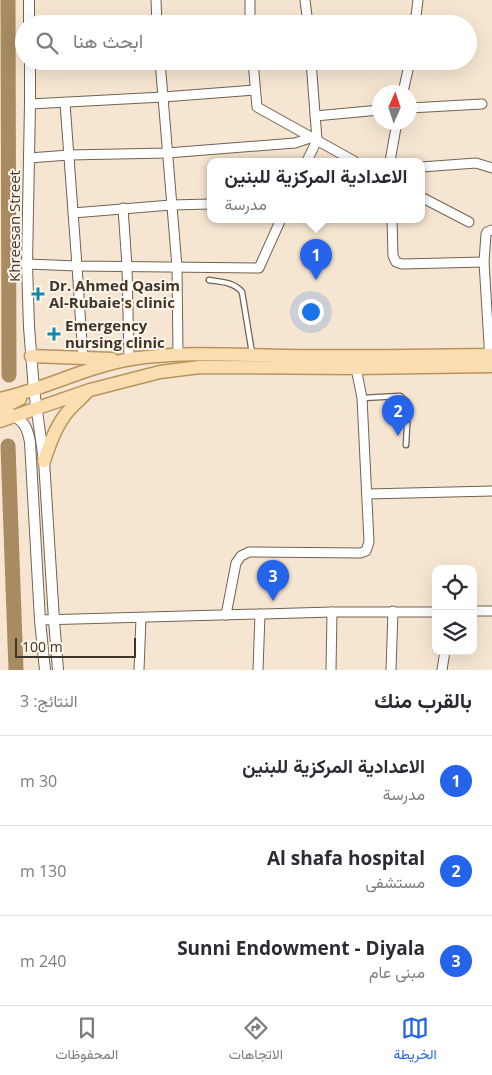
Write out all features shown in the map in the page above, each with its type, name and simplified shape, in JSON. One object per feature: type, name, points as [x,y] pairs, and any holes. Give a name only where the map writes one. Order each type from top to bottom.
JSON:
[{"type":"main road","points":[[0,409],[34,390],[85,370],[130,360],[178,354],[491,360]]},
{"type":"main road","points":[[32,356],[130,360]]},
{"type":"main road","points":[[0,409],[14,416],[90,390],[160,372],[200,368],[356,368],[491,360]]},
{"type":"main road","points":[[44,461],[50,443],[69,409],[90,390]]},
{"type":"street","points":[[29,0],[29,15]]},
{"type":"street","points":[[156,0],[157,15]]},
{"type":"street","points":[[250,0],[250,15]]},
{"type":"street","points":[[305,0],[307,15]]},
{"type":"street","points":[[416,15],[418,0]]},
{"type":"street","name":"Khreesan Street","points":[[30,70],[28,264],[32,356],[36,409],[44,461],[58,670]]},
{"type":"street","points":[[160,70],[176,267],[178,354]]},
{"type":"street","points":[[254,70],[257,107],[348,158]]},
{"type":"street","points":[[308,158],[313,139],[315,116],[312,70]]},
{"type":"street","points":[[405,85],[408,70]]},
{"type":"street","points":[[30,104],[255,90]]},
{"type":"street","points":[[65,103],[83,358]]},
{"type":"street","points":[[417,108],[482,104]]},
{"type":"street","points":[[315,116],[372,111]]},
{"type":"street","points":[[391,158],[396,130]]},
{"type":"street","points":[[29,158],[68,155],[167,153],[295,143],[313,139]]},
{"type":"street","points":[[425,167],[476,163],[492,168]]},
{"type":"street","points":[[425,199],[469,222]]},
{"type":"street","points":[[73,213],[123,208],[207,204]]},
{"type":"street","points":[[123,208],[130,360]]},
{"type":"street","points":[[28,264],[259,268],[279,223]]},
{"type":"street","points":[[392,223],[393,256],[396,262],[402,264],[484,262]]},
{"type":"street","points":[[491,360],[484,262],[486,234],[492,230]]},
{"type":"street","points":[[226,615],[236,564],[242,556],[249,552],[360,553],[366,551],[369,542],[362,398],[356,368]]},
{"type":"street","points":[[14,416],[26,427],[30,442],[40,620],[45,670]]},
{"type":"street","points":[[367,494],[492,492]]},
{"type":"street","points":[[391,670],[393,611]]},
{"type":"street","points":[[477,611],[492,611]]},
{"type":"street","points":[[40,620],[332,612],[432,612]]},
{"type":"street","points":[[331,670],[332,612]]},
{"type":"street","points":[[258,670],[260,614]]},
{"type":"street","points":[[139,670],[141,618]]},
{"type":"street","points":[[442,670],[444,655]]},
{"type":"lane","points":[[209,280],[232,284],[242,292],[252,356]]},
{"type":"lane","points":[[362,398],[400,396],[407,402],[406,445]]},
{"type":"waterway","points":[[8,0],[9,375]]},
{"type":"waterway","points":[[8,446],[16,670]]},
{"type":"place","name":"الاعدادية المركزية للبنين","points":[[316,280]]},
{"type":"place","name":"Dr. Ahmed Qasim Al-Rubaie's clinic","points":[[38,294]]},
{"type":"place","name":"Emergency nursing clinic","points":[[54,334]]},
{"type":"place","name":"Al shafa hospital","points":[[398,436]]},
{"type":"place","name":"Sunni Endowment - Diyala","points":[[273,601]]}]
